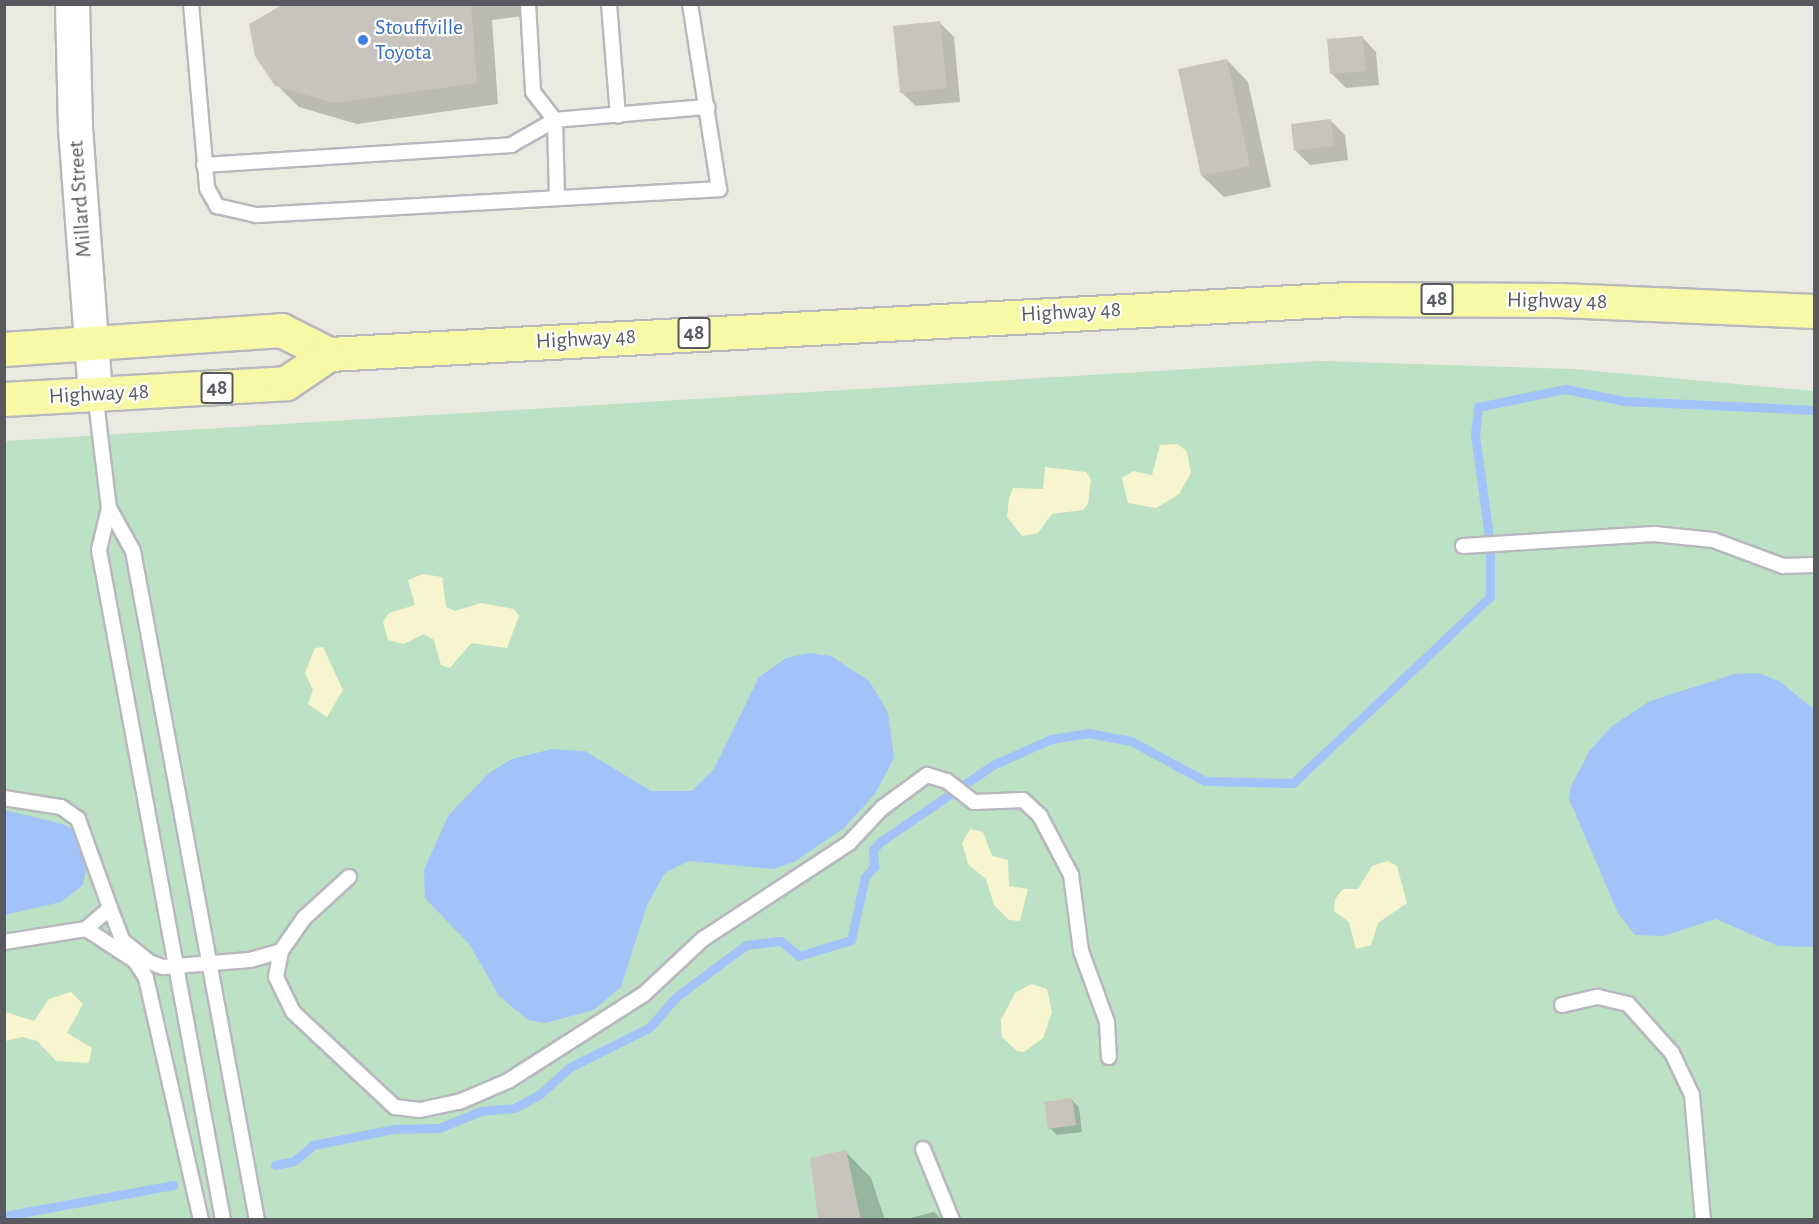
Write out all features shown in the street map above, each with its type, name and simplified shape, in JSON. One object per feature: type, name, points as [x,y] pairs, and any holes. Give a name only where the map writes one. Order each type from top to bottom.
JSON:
[{"type":"main road","name":"Highway 48","points":[[4,349],[281,330],[329,354],[1347,299],[1560,300],[1815,312]]},
{"type":"main road","name":"Highway 48","points":[[4,399],[286,384],[329,354]]},
{"type":"street","name":"Millard Street","points":[[72,4],[75,128],[95,393]]},
{"type":"lane","points":[[191,4],[207,188],[218,206],[256,215],[719,189],[690,4]]},
{"type":"lane","points":[[528,4],[532,92],[555,120],[557,198]]},
{"type":"lane","points":[[609,4],[618,116]]},
{"type":"lane","points":[[204,165],[511,145],[555,120],[707,107]]},
{"type":"lane","points":[[95,393],[109,508],[99,550],[223,1220]]},
{"type":"lane","points":[[109,508],[133,551],[257,1220]]},
{"type":"lane","points":[[1467,545],[1654,534],[1713,540],[1783,566],[1815,566]]},
{"type":"lane","points":[[349,877],[304,918],[282,951],[276,977],[293,1012],[395,1107],[420,1110],[459,1102],[508,1082],[644,994],[703,939],[849,843],[920,777],[947,781],[974,802],[1005,797],[1023,800],[1054,840],[1071,875],[1081,951],[1107,1022],[1109,1058]]},
{"type":"lane","points":[[4,798],[61,807],[78,819],[122,940],[149,962],[176,966],[282,951]]},
{"type":"lane","points":[[4,942],[86,929],[110,909]]},
{"type":"lane","points":[[86,929],[135,961],[146,978],[201,1220]]},
{"type":"lane","points":[[1562,1005],[1598,997],[1628,1004],[1672,1053],[1692,1095],[1703,1220]]},
{"type":"lane","points":[[923,1149],[952,1220]]},
{"type":"green space","points":[[1321,361],[1574,369],[1814,391],[1814,1219],[5,1219],[5,441]]},
{"type":"sand","points":[[1178,444],[1187,452],[1191,473],[1179,494],[1156,508],[1128,503],[1122,478],[1133,471],[1152,475],[1160,445]]},
{"type":"sand","points":[[1045,467],[1086,472],[1091,479],[1088,504],[1083,510],[1052,514],[1038,533],[1022,536],[1007,517],[1009,499],[1013,488],[1043,489]]},
{"type":"sand","points":[[423,574],[442,577],[446,607],[455,611],[481,603],[514,609],[519,616],[507,648],[471,643],[450,668],[441,665],[434,640],[424,634],[404,644],[388,640],[383,622],[389,613],[415,605],[408,580]]},
{"type":"sand","points":[[323,647],[343,690],[327,717],[308,704],[313,690],[305,673],[315,648]]},
{"type":"sand","points":[[970,829],[983,832],[992,856],[1008,860],[1009,886],[1028,889],[1020,921],[1009,920],[994,905],[986,879],[968,864],[962,843]]},
{"type":"sand","points":[[1388,861],[1397,866],[1407,903],[1378,923],[1371,945],[1356,949],[1349,922],[1334,911],[1335,899],[1343,889],[1358,889],[1372,866]]},
{"type":"sand","points":[[1031,984],[1047,989],[1052,1012],[1043,1038],[1024,1052],[1017,1051],[1002,1037],[1001,1020],[1015,993]]},
{"type":"sand","points":[[71,992],[83,1004],[67,1033],[92,1048],[89,1063],[56,1061],[37,1041],[23,1037],[5,1041],[5,1012],[34,1021],[49,999]]},
{"type":"water","points":[[809,653],[831,656],[869,681],[888,712],[894,758],[875,794],[844,828],[794,862],[773,869],[689,861],[665,873],[647,905],[621,987],[594,1010],[545,1023],[528,1020],[499,996],[470,945],[425,898],[424,870],[448,816],[489,773],[512,759],[552,749],[585,751],[651,791],[692,791],[714,769],[759,677],[786,658]]},
{"type":"water","points":[[1758,673],[1779,681],[1814,709],[1814,947],[1778,946],[1716,919],[1663,936],[1635,935],[1618,913],[1569,799],[1571,786],[1590,750],[1612,726],[1650,701],[1735,674]]},
{"type":"water","points":[[4,810],[63,824],[79,833],[87,863],[83,885],[61,902],[5,915]]},
{"type":"building","name":"Stouffville Toyota","points":[[284,4],[471,4],[477,83],[334,103],[275,86],[255,56],[249,24]]},
{"type":"building","points":[[940,21],[947,88],[900,93],[893,26]]},
{"type":"building","points":[[1363,36],[1366,71],[1330,74],[1327,39]]},
{"type":"building","points":[[1227,59],[1250,166],[1201,176],[1178,69]]},
{"type":"building","points":[[1331,119],[1334,146],[1294,151],[1291,124]]},
{"type":"building","points":[[1072,1098],[1076,1125],[1048,1129],[1044,1102]]},
{"type":"building","points":[[846,1150],[861,1220],[818,1220],[810,1158]]},
{"type":"waterway","points":[[275,1165],[294,1161],[313,1145],[394,1129],[439,1128],[481,1111],[514,1108],[540,1094],[570,1067],[650,1027],[676,997],[746,945],[781,941],[799,956],[851,940],[865,877],[874,867],[873,850],[880,842],[993,765],[1051,739],[1088,733],[1131,741],[1205,781],[1293,783],[1490,597],[1490,544],[1475,435],[1478,407],[1565,389],[1624,401],[1814,410]]},
{"type":"waterway","points":[[4,1216],[173,1185]]},
{"type":"place","name":"Stouffville Toyota","points":[[363,40]]}]
